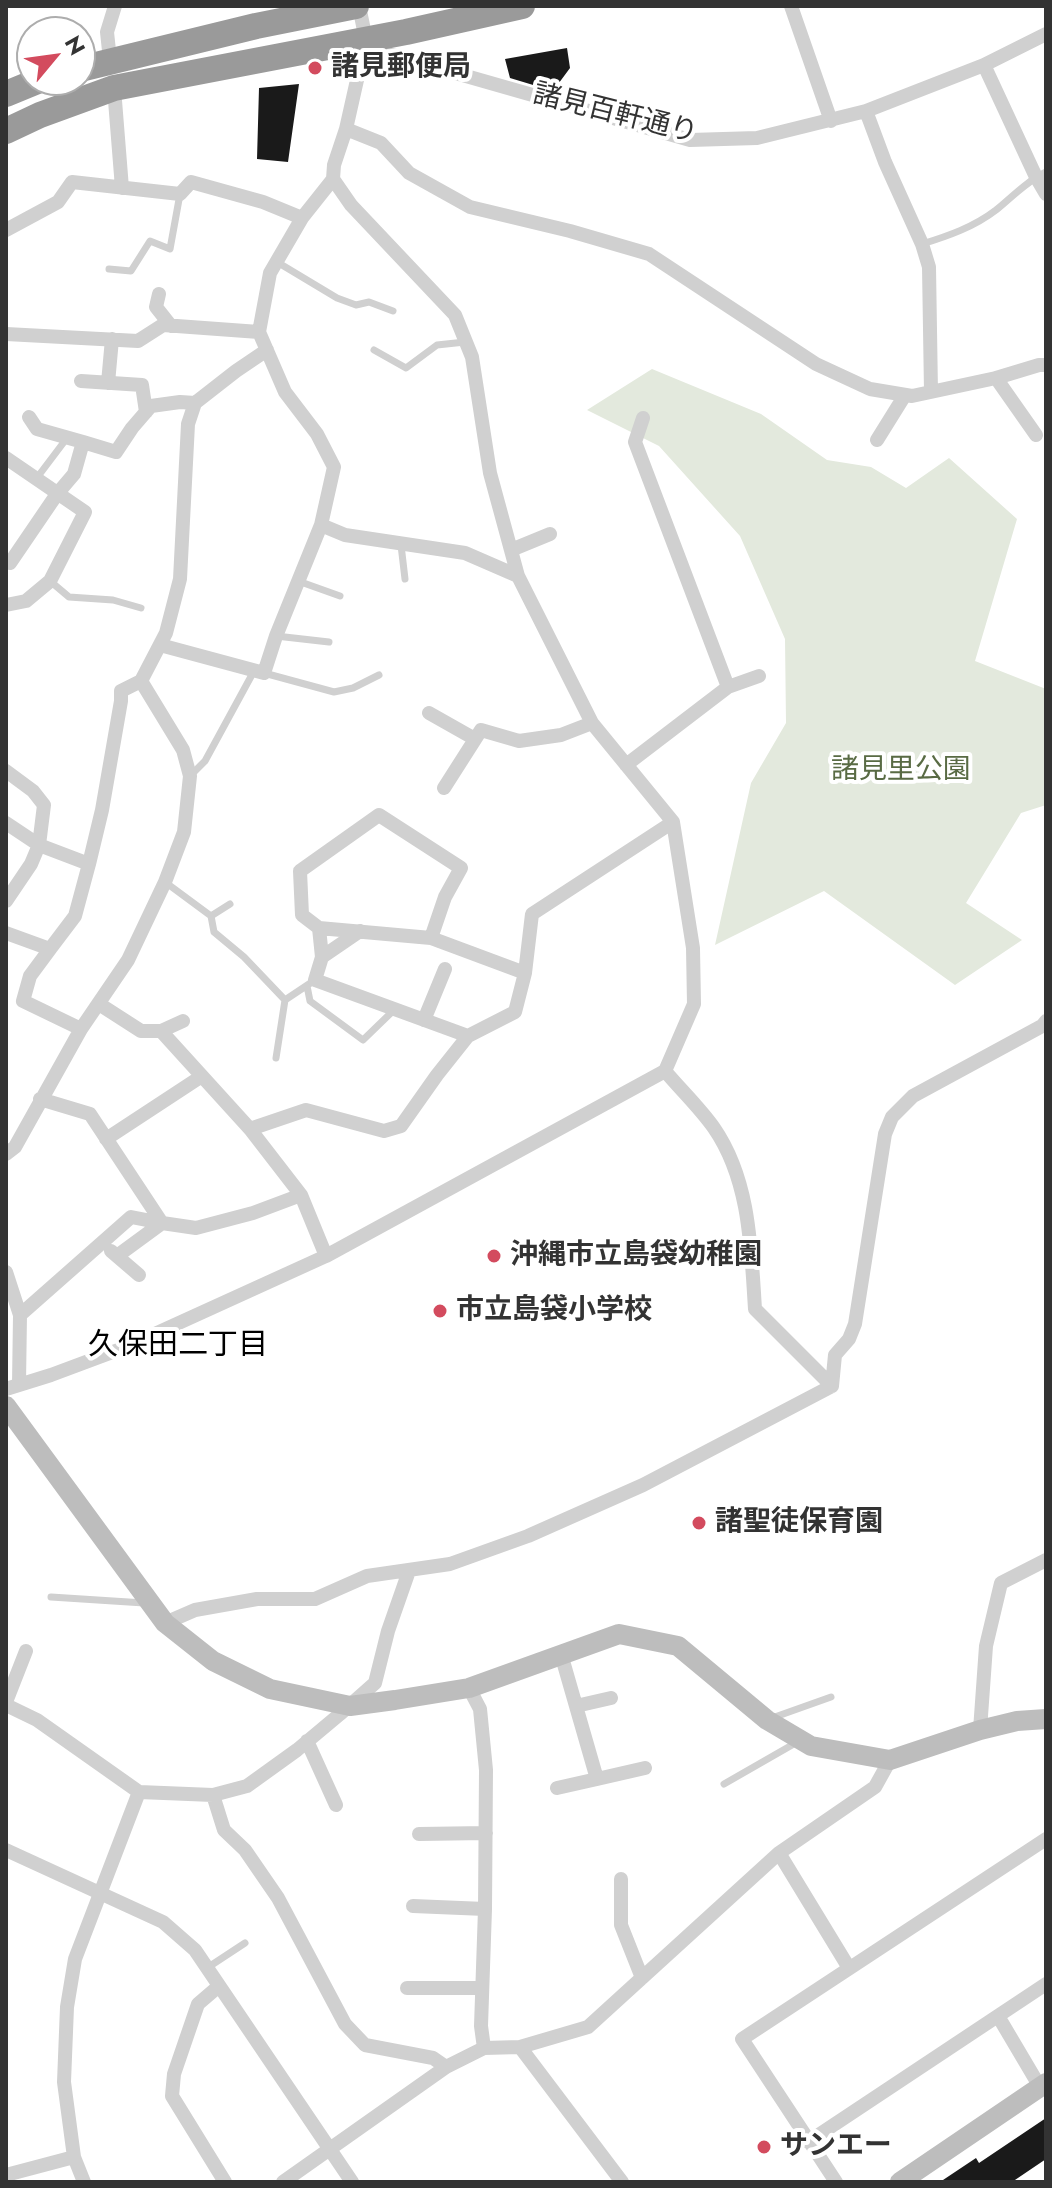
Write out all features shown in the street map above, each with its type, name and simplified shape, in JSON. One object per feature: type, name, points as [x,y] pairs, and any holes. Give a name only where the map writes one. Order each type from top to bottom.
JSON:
[{"type":"highway","points":[[96,64],[258,17],[357,6]]},
{"type":"highway","points":[[6,131],[114,88],[366,40],[463,13],[522,6]]},
{"type":"street","points":[[110,60],[107,32],[115,6]]},
{"type":"street","points":[[160,645],[259,672],[321,525],[334,467],[317,434],[285,392],[259,332],[270,273],[302,218],[333,179],[366,40],[357,6]]},
{"type":"street","points":[[791,6],[831,121]]},
{"type":"street","name":"諸見百軒通り","points":[[366,40],[382,52],[690,140],[757,138],[866,111],[984,65],[1046,34]]},
{"type":"street","points":[[984,65],[1041,175],[1046,194]]},
{"type":"street","points":[[114,88],[122,188]]},
{"type":"street","points":[[866,111],[929,267],[931,392]]},
{"type":"street","points":[[346,129],[381,143],[409,173],[470,207],[649,254],[816,364],[870,389],[912,396],[1046,365]]},
{"type":"street","points":[[6,1272],[20,1315],[13,1386],[126,1347],[326,1256],[665,1071],[694,1004],[693,948],[673,822],[592,723],[518,576],[490,473],[472,357],[455,315],[351,205],[333,179]]},
{"type":"street","points":[[6,230],[58,202],[72,182],[180,194],[191,182],[263,202],[302,218]]},
{"type":"street","points":[[159,294],[156,307],[171,326]]},
{"type":"street","points":[[6,334],[138,341],[163,325],[259,332]]},
{"type":"street","points":[[108,383],[112,339]]},
{"type":"street","points":[[81,1029],[23,1001],[30,976],[75,916],[102,810],[121,691],[141,681],[166,633],[180,579],[188,424],[195,403],[267,350]]},
{"type":"street","points":[[996,378],[1036,435]]},
{"type":"street","points":[[81,381],[142,385],[146,412]]},
{"type":"street","points":[[877,440],[905,395]]},
{"type":"street","points":[[29,417],[37,429],[116,452],[151,406],[195,403]]},
{"type":"street","points":[[643,418],[635,442],[728,687]]},
{"type":"street","points":[[10,563],[74,474],[83,442]]},
{"type":"street","points":[[6,458],[85,512],[50,581],[26,601],[6,605]]},
{"type":"street","points":[[321,525],[345,535],[465,553],[518,576]]},
{"type":"street","points":[[511,550],[550,534]]},
{"type":"street","points":[[626,765],[728,687],[759,676]]},
{"type":"street","points":[[6,1154],[15,1147],[81,1029],[128,960],[165,882],[184,832],[190,776],[183,750],[141,681]]},
{"type":"street","points":[[429,713],[475,739]]},
{"type":"street","points":[[444,788],[481,730],[519,741],[561,735],[592,723]]},
{"type":"street","points":[[6,771],[33,791],[44,805],[39,845],[31,864],[6,901]]},
{"type":"street","points":[[431,938],[445,897],[461,868],[379,815],[300,871],[302,915],[319,928],[431,938],[525,973]]},
{"type":"street","points":[[250,1129],[306,1110],[384,1131],[401,1126],[468,1036],[515,1012],[525,973],[532,914],[673,822]]},
{"type":"street","points":[[6,823],[39,845],[89,864]]},
{"type":"street","points":[[319,928],[322,957],[311,983],[468,1036]]},
{"type":"street","points":[[322,957],[360,931]]},
{"type":"street","points":[[6,933],[50,949]]},
{"type":"street","points":[[424,1020],[445,969]]},
{"type":"street","points":[[99,1004],[141,1031],[161,1031],[183,1021]]},
{"type":"street","points":[[832,1386],[835,1355],[849,1339],[855,1324],[885,1134],[892,1117],[913,1096],[1046,1021]]},
{"type":"street","points":[[161,1031],[250,1129],[301,1195],[326,1256]]},
{"type":"street","points":[[665,1071],[714,1128],[734,1162],[749,1229],[755,1309],[832,1386]]},
{"type":"street","points":[[106,1139],[202,1076]]},
{"type":"street","points":[[40,1099],[90,1114],[162,1223]]},
{"type":"street","points":[[20,1315],[131,1217],[196,1228],[253,1213],[301,1195]]},
{"type":"street","points":[[117,1256],[162,1223]]},
{"type":"street","points":[[102,1243],[139,1275]]},
{"type":"street","points":[[165,1623],[195,1610],[257,1599],[315,1599],[367,1576],[450,1564],[528,1536],[643,1485],[832,1386]]},
{"type":"street","points":[[6,1406],[165,1623],[213,1661],[270,1689],[350,1706],[469,1688],[619,1634],[678,1646],[767,1720],[811,1746],[890,1760],[980,1730],[1017,1721],[1046,1719]]},
{"type":"street","points":[[980,1730],[986,1646],[1001,1583],[1046,1560]]},
{"type":"street","points":[[26,1651],[6,1704],[37,1720],[139,1792],[213,1795],[247,1786],[307,1741],[375,1683],[388,1631],[409,1571]]},
{"type":"street","points":[[561,1654],[597,1779]]},
{"type":"street","points":[[469,1688],[480,1709],[486,1770],[481,2026],[484,2048]]},
{"type":"street","points":[[576,1706],[611,1698]]},
{"type":"street","points":[[307,1741],[336,1805]]},
{"type":"street","points":[[283,2182],[446,2067],[484,2048],[520,2047],[588,2027],[779,1853],[875,1787],[890,1760]]},
{"type":"street","points":[[557,1788],[645,1768]]},
{"type":"street","points":[[84,2182],[74,2157],[64,2082],[67,2007],[75,1959],[139,1792]]},
{"type":"street","points":[[213,1795],[224,1830],[245,1850],[278,1898],[345,2024],[365,2045],[433,2058],[446,2067]]},
{"type":"street","points":[[419,1834],[486,1833]]},
{"type":"street","points":[[836,2182],[742,2039],[1046,1839]]},
{"type":"street","points":[[6,1850],[163,1922],[195,1950],[352,2182]]},
{"type":"street","points":[[779,1853],[849,1968]]},
{"type":"street","points":[[621,1879],[621,1925],[642,1978]]},
{"type":"street","points":[[413,1906],[485,1909]]},
{"type":"street","points":[[808,2142],[1046,1984]]},
{"type":"street","points":[[219,1986],[198,2004],[174,2074],[172,2096],[225,2182]]},
{"type":"street","points":[[407,1988],[482,1988]]},
{"type":"street","points":[[900,2182],[1043,2085],[998,2016]]},
{"type":"street","points":[[520,2047],[622,2182]]},
{"type":"street","points":[[6,2175],[74,2157]]},
{"type":"lane","points":[[922,244],[955,234],[993,212],[1041,175]]},
{"type":"lane","points":[[109,269],[131,271],[150,241],[170,249],[180,194]]},
{"type":"lane","points":[[277,262],[337,298],[356,305],[369,302],[393,311]]},
{"type":"lane","points":[[374,350],[406,368],[437,345],[465,342]]},
{"type":"lane","points":[[36,479],[67,438]]},
{"type":"lane","points":[[401,545],[405,579]]},
{"type":"lane","points":[[50,581],[69,597],[113,600],[141,608]]},
{"type":"lane","points":[[298,581],[340,596]]},
{"type":"lane","points":[[276,636],[329,642]]},
{"type":"lane","points":[[190,776],[205,761],[259,672],[334,692],[353,688],[379,675]]},
{"type":"lane","points":[[165,882],[211,916],[214,932],[244,957],[285,1000]]},
{"type":"lane","points":[[211,916],[230,904]]},
{"type":"lane","points":[[276,1058],[285,1000],[311,983]]},
{"type":"lane","points":[[311,983],[310,1001],[363,1040],[395,1009]]},
{"type":"lane","points":[[51,1597],[150,1604]]},
{"type":"lane","points":[[767,1720],[831,1697]]},
{"type":"lane","points":[[724,1784],[801,1740]]},
{"type":"lane","points":[[207,1968],[245,1943]]},
{"type":"green space","name":"諸見里公園","points":[[652,369],[761,414],[827,460],[871,467],[906,488],[949,458],[1017,519],[975,661],[1046,689],[1046,805],[1021,813],[966,903],[1022,940],[955,985],[824,891],[715,945],[751,783],[786,723],[785,639],[740,536],[659,446],[587,410]]},
{"type":"building","points":[[567,48],[570,68],[553,91],[510,78],[505,59]]},
{"type":"building","points":[[299,84],[288,162],[257,159],[259,88]]},
{"type":"building","points":[[1046,2118],[1046,2159],[1012,2182],[940,2182],[976,2158],[979,2163]]},
{"type":"place","name":"諸見郵便局","points":[[315,68]]},
{"type":"place","name":"沖縄市立島袋幼稚園","points":[[494,1256]]},
{"type":"place","name":"市立島袋小学校","points":[[440,1311]]},
{"type":"place","name":"諸聖徒保育園","points":[[699,1523]]},
{"type":"place","name":"サンエー","points":[[764,2147]]},
{"type":"district","name":"久保田二丁目","points":[[178,1347]]}]
